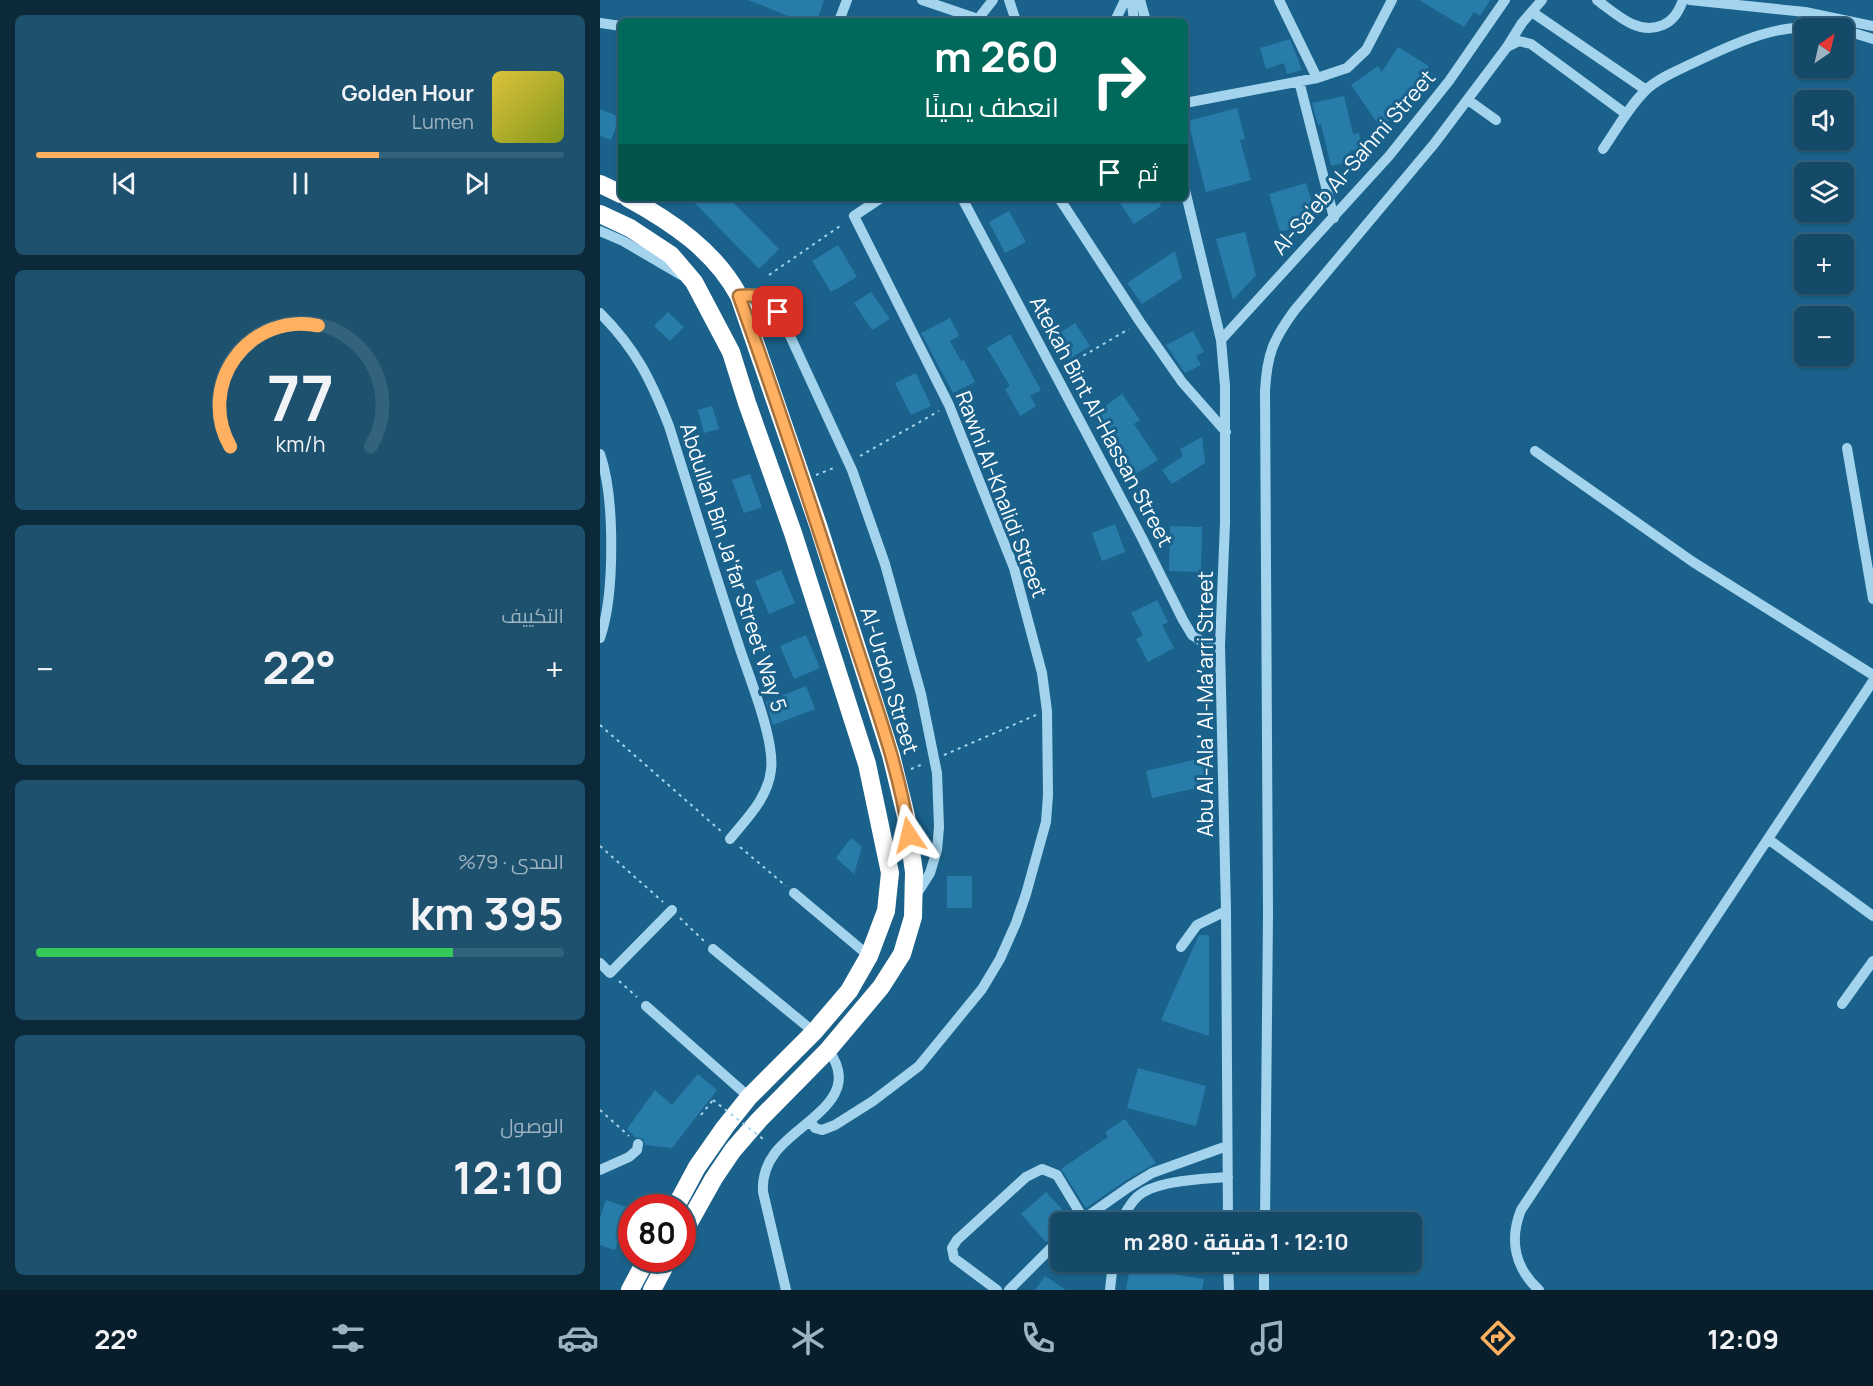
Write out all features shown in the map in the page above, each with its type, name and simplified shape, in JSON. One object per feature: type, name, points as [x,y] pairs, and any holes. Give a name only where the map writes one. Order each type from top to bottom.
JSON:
[{"type":"highway","points":[[600,184],[618,193]]},
{"type":"highway","name":"Al-Urdon Street","points":[[633,201],[692,239],[723,270],[739,296],[818,525],[891,756],[906,816],[914,872],[913,917],[908,936],[895,966],[881,987],[828,1050],[759,1120],[733,1150],[696,1210]]},
{"type":"highway","points":[[600,214],[630,228],[671,255],[694,282],[731,352],[793,533],[867,764],[890,873],[886,911],[869,956],[849,991],[814,1032],[749,1097],[697,1167],[683,1194]]},
{"type":"highway","points":[[793,533],[818,525]]},
{"type":"highway","points":[[630,1290],[640,1272]]},
{"type":"highway","points":[[652,1290],[662,1272]]},
{"type":"street","points":[[840,18],[847,0]]},
{"type":"street","points":[[922,0],[975,18]]},
{"type":"street","points":[[982,18],[993,0]]},
{"type":"street","points":[[1009,0],[1015,18]]},
{"type":"street","points":[[1116,18],[1125,0]]},
{"type":"street","points":[[1133,0],[1134,18]]},
{"type":"street","points":[[1140,0],[1145,18]]},
{"type":"street","points":[[1279,0],[1317,78]]},
{"type":"street","points":[[1188,103],[1338,72],[1357,61],[1372,40],[1392,0]]},
{"type":"street","name":"Al-Sa'eb Al-Sahmi Street","points":[[1221,340],[1389,156],[1449,81],[1505,0]]},
{"type":"street","points":[[1265,1212],[1268,878],[1265,391],[1268,361],[1277,336],[1294,311],[1434,144],[1507,47],[1516,30],[1542,0]]},
{"type":"street","points":[[1597,0],[1628,22],[1647,28],[1667,23],[1675,17],[1683,0]]},
{"type":"street","points":[[1689,0],[1805,12],[1873,26]]},
{"type":"street","points":[[1532,12],[1646,90]]},
{"type":"street","points":[[600,23],[618,26]]},
{"type":"street","points":[[1603,149],[1626,114],[1653,84],[1685,67],[1756,36],[1794,27]]},
{"type":"street","points":[[1854,33],[1873,39]]},
{"type":"street","points":[[1507,47],[1519,41],[1532,44],[1626,114]]},
{"type":"street","points":[[1299,81],[1334,218]]},
{"type":"street","points":[[1468,100],[1496,120]]},
{"type":"street","points":[[854,216],[876,201]]},
{"type":"street","name":"Atekah Bint Al-Hassan Street","points":[[964,201],[1183,620],[1192,635],[1203,642],[1221,645]]},
{"type":"street","points":[[1061,201],[1182,382],[1226,432]]},
{"type":"street","name":"Abu Al-Ala' Al-Maʻarri Street","points":[[1188,201],[1221,340],[1226,386],[1221,645],[1228,1212]]},
{"type":"street","name":"Rawhi Al-Khalidi Street","points":[[811,1122],[815,1128],[822,1130],[835,1125],[873,1101],[919,1066],[982,989],[1000,959],[1026,894],[1046,822],[1049,775],[1047,711],[1042,673],[1014,568],[949,405],[854,216]]},
{"type":"street","points":[[600,231],[623,241],[694,282]]},
{"type":"street","points":[[739,296],[756,294],[768,300],[778,312],[848,462],[885,564],[921,693],[934,759],[939,805],[937,850],[930,873],[914,898]]},
{"type":"street","name":"Abdullah Bin Ja'far Street Way 5","points":[[600,313],[635,353],[654,387],[669,426],[757,698],[771,752],[770,780],[758,806],[730,839]]},
{"type":"street","points":[[1847,448],[1873,599]]},
{"type":"street","points":[[1535,451],[1693,562],[1873,675]]},
{"type":"street","points":[[600,454],[604,465],[611,530],[608,605],[600,638]]},
{"type":"street","points":[[1539,1290],[1524,1273],[1516,1253],[1515,1231],[1521,1210],[1873,681]]},
{"type":"street","points":[[1768,839],[1873,916]]},
{"type":"street","points":[[794,893],[869,956]]},
{"type":"street","points":[[600,963],[610,973],[672,910]]},
{"type":"street","points":[[1181,947],[1197,925],[1226,911]]},
{"type":"street","points":[[713,950],[814,1032]]},
{"type":"street","points":[[1842,1004],[1873,961]]},
{"type":"street","points":[[646,1006],[749,1097]]},
{"type":"street","points":[[786,1290],[762,1179],[769,1162],[777,1151],[826,1106],[840,1077],[835,1060],[828,1050]]},
{"type":"street","points":[[600,1170],[629,1157],[637,1150],[638,1144]]},
{"type":"street","points":[[1093,1212],[1146,1176],[1227,1146]]},
{"type":"street","points":[[998,1290],[954,1258],[952,1248],[957,1240],[1026,1177],[1042,1169],[1057,1175],[1077,1212]]},
{"type":"street","points":[[1146,1176],[1154,1188]]},
{"type":"street","points":[[1127,1212],[1137,1197],[1154,1188],[1200,1179],[1228,1177]]},
{"type":"street","points":[[1009,1290],[1050,1248]]},
{"type":"street","points":[[1110,1290],[1112,1272]]},
{"type":"street","points":[[1228,1272],[1228,1290]]},
{"type":"street","points":[[1264,1272],[1264,1290]]},
{"type":"path","points":[[769,275],[854,216]]},
{"type":"path","points":[[1054,373],[1140,322]]},
{"type":"path","points":[[803,480],[848,462],[949,405]]},
{"type":"path","points":[[896,776],[1047,711]]},
{"type":"path","points":[[600,725],[794,893]]},
{"type":"path","points":[[600,846],[713,950]]},
{"type":"path","points":[[610,973],[646,1006]]},
{"type":"path","points":[[701,1115],[713,1100],[763,1139]]},
{"type":"path","points":[[600,1110],[638,1144]]},
{"type":"building","points":[[748,0],[824,0],[818,18],[793,18]]},
{"type":"building","points":[[1419,0],[1490,0],[1480,16],[1474,12],[1464,27]]},
{"type":"building","points":[[1290,39],[1302,70],[1287,74],[1284,63],[1266,69],[1260,48]]},
{"type":"building","points":[[1398,47],[1429,66],[1405,105],[1407,108],[1380,127],[1351,85],[1378,66],[1382,72]]},
{"type":"building","points":[[1344,96],[1353,134],[1359,133],[1362,149],[1350,151],[1353,161],[1331,166],[1321,124],[1318,125],[1312,103]]},
{"type":"building","points":[[1237,108],[1245,139],[1240,140],[1251,180],[1206,192],[1188,121]]},
{"type":"building","points":[[600,109],[618,116],[618,122],[611,140],[600,136]]},
{"type":"building","points":[[1306,183],[1316,216],[1298,221],[1300,226],[1280,232],[1269,194]]},
{"type":"building","points":[[693,201],[732,201],[779,249],[759,269]]},
{"type":"building","points":[[1123,201],[1160,201],[1161,206],[1134,224],[1120,203]]},
{"type":"building","points":[[1009,211],[1026,242],[1005,253],[989,222]]},
{"type":"building","points":[[1245,232],[1256,275],[1233,300],[1216,239]]},
{"type":"building","points":[[838,245],[857,277],[831,292],[812,261]]},
{"type":"building","points":[[1175,251],[1182,278],[1142,304],[1127,283]]},
{"type":"building","points":[[871,292],[890,319],[872,330],[854,303]]},
{"type":"building","points":[[668,312],[684,327],[670,341],[654,326]]},
{"type":"building","points":[[950,318],[959,336],[950,341],[961,361],[964,360],[975,382],[953,393],[921,333]]},
{"type":"building","points":[[1075,323],[1090,346],[1068,360],[1053,337]]},
{"type":"building","points":[[1193,331],[1204,352],[1196,356],[1201,365],[1185,373],[1166,345]]},
{"type":"building","points":[[1010,334],[1041,390],[1030,396],[1036,406],[1020,416],[1005,389],[1010,386],[987,348]]},
{"type":"building","points":[[916,373],[931,406],[911,415],[895,383]]},
{"type":"building","points":[[1122,394],[1140,420],[1134,424],[1158,460],[1129,478],[1111,450],[1115,447],[1093,415]]},
{"type":"building","points":[[712,406],[719,429],[704,433],[698,410]]},
{"type":"building","points":[[1202,437],[1205,463],[1172,484],[1162,470],[1183,456],[1180,449]]},
{"type":"building","points":[[750,474],[762,507],[744,513],[732,480]]},
{"type":"building","points":[[1115,524],[1125,552],[1102,561],[1092,533]]},
{"type":"building","points":[[1170,526],[1202,527],[1201,572],[1169,571]]},
{"type":"building","points":[[781,570],[795,603],[769,614],[755,581]]},
{"type":"building","points":[[1157,600],[1168,622],[1162,625],[1174,648],[1148,662],[1136,639],[1143,635],[1131,613]]},
{"type":"building","points":[[806,635],[820,668],[794,679],[780,646]]},
{"type":"building","points":[[806,686],[815,709],[773,725],[766,702]]},
{"type":"building","points":[[1207,757],[1205,786],[1152,798],[1146,771]]},
{"type":"building","points":[[851,838],[862,847],[854,874],[836,858]]},
{"type":"building","points":[[947,876],[972,876],[972,908],[947,908]]},
{"type":"building","points":[[1199,935],[1209,935],[1209,1036],[1161,1020]]},
{"type":"building","points":[[1138,1068],[1206,1086],[1196,1126],[1127,1108]]},
{"type":"building","points":[[698,1074],[717,1090],[672,1148],[645,1145],[643,1139],[635,1137],[627,1129],[655,1090],[672,1105]]},
{"type":"building","points":[[1125,1119],[1156,1163],[1086,1208],[1061,1169],[1108,1137],[1105,1132]]},
{"type":"building","points":[[1046,1192],[1065,1212],[1050,1212],[1050,1239],[1046,1242],[1021,1214]]},
{"type":"building","points":[[606,1200],[618,1204],[618,1241],[615,1250],[600,1245],[600,1218]]},
{"type":"building","points":[[1129,1272],[1161,1272],[1204,1279],[1202,1290],[1126,1290]]},
{"type":"building","points":[[1045,1276],[1066,1290],[1035,1290]]},
{"type":"route","points":[[778,312],[768,300],[756,294],[739,296],[818,525],[891,756],[909,835]]}]
